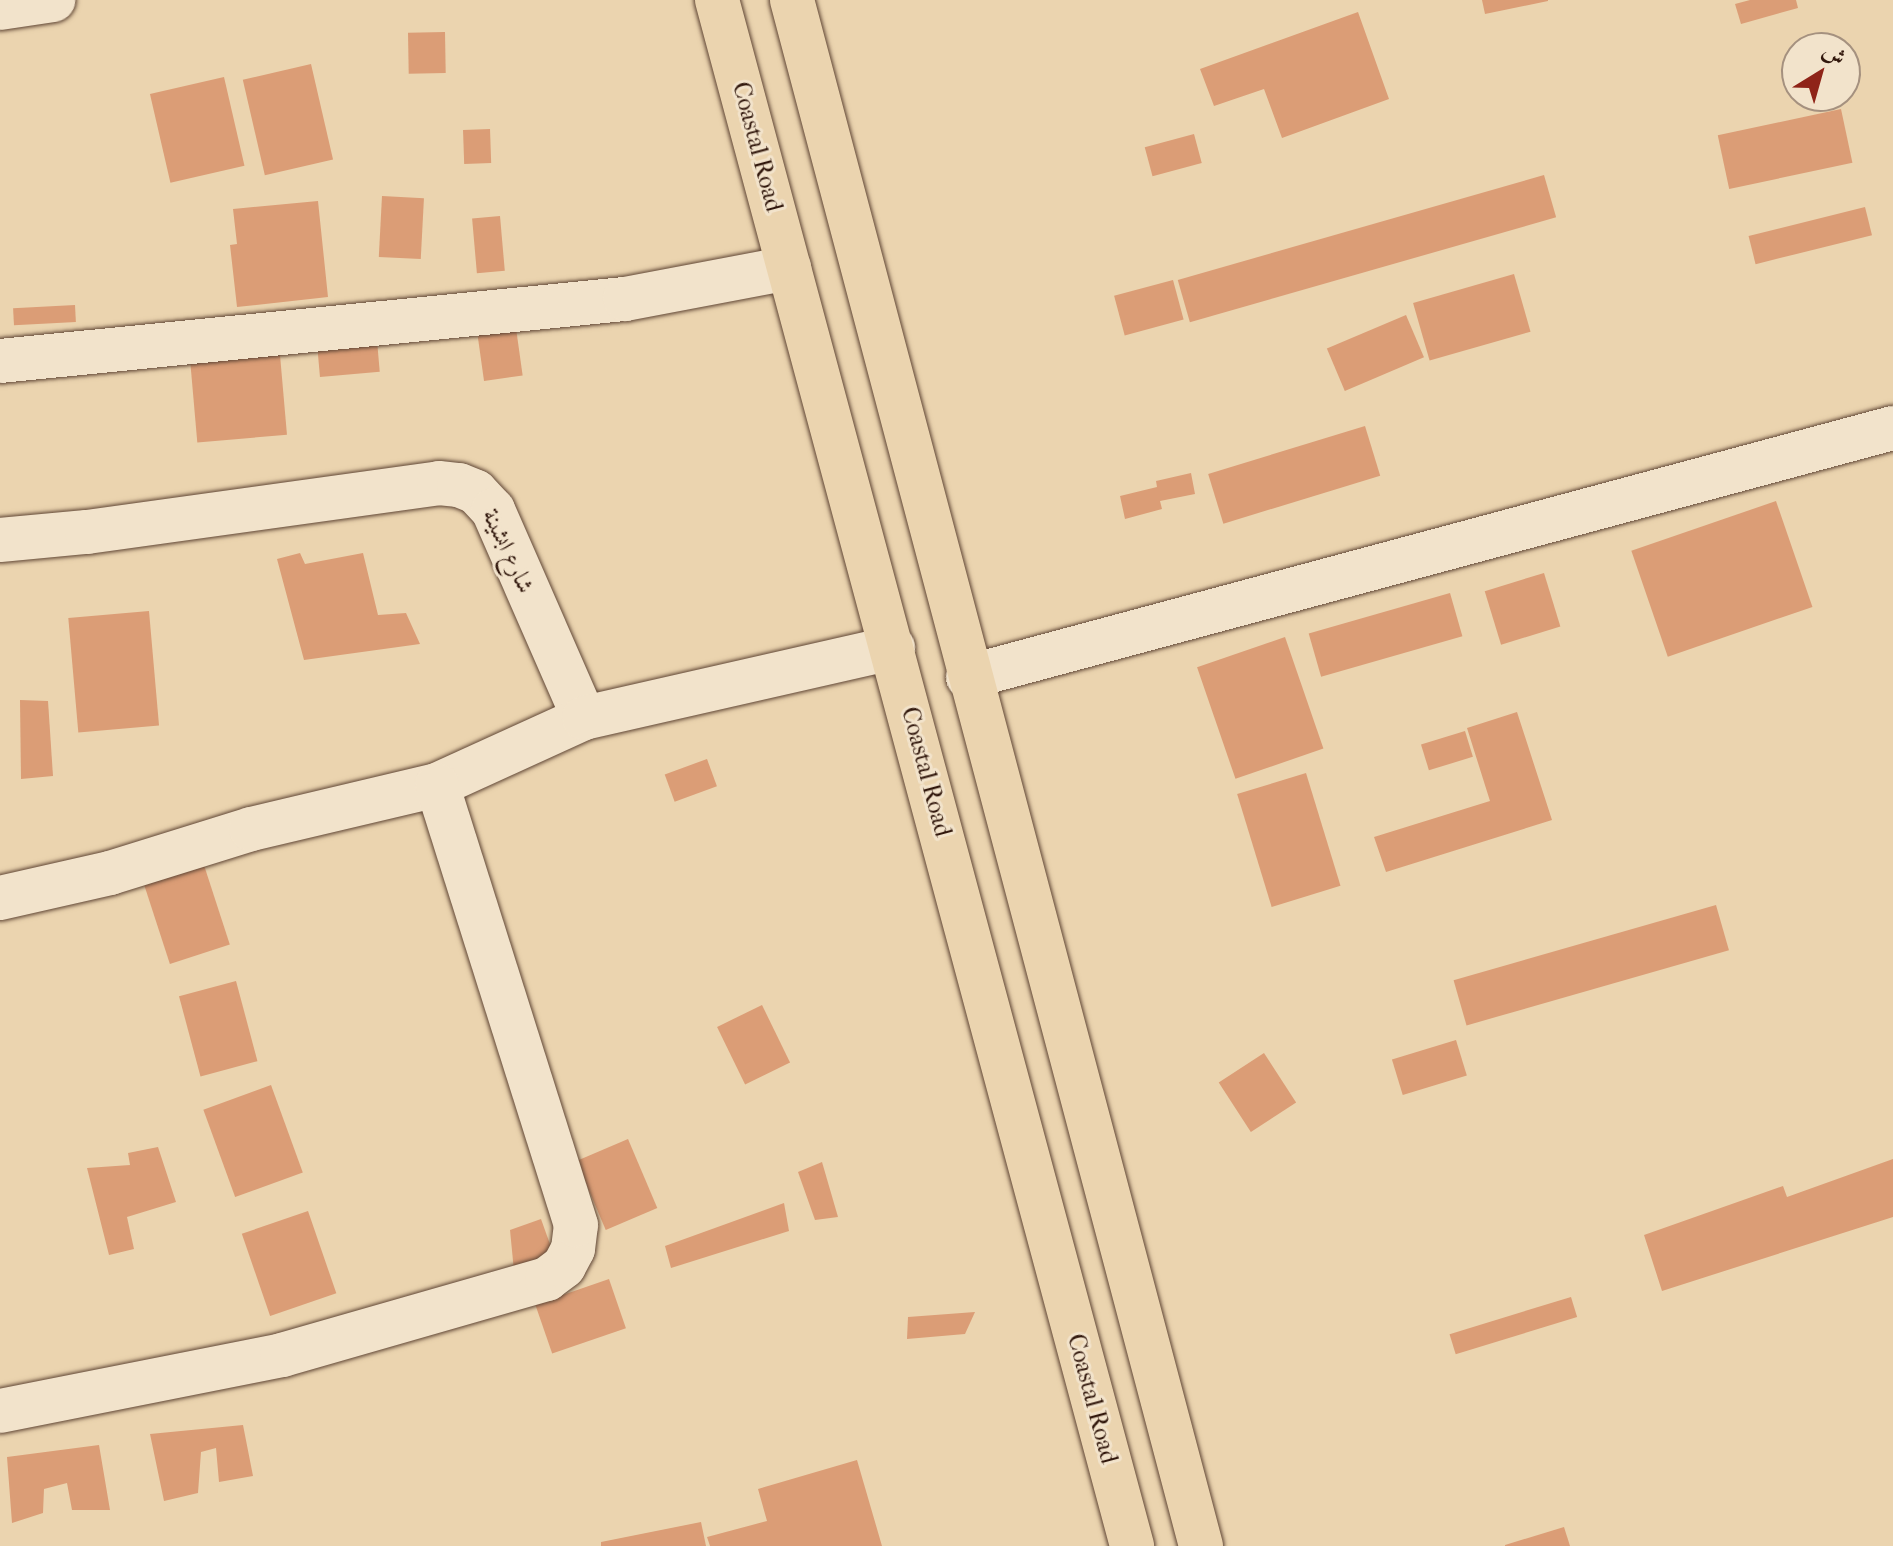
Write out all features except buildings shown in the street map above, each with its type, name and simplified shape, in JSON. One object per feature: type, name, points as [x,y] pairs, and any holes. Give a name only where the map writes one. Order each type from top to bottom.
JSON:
[{"type":"highway","name":"Coastal Road","points":[[717,0],[1132,1546]]},
{"type":"highway","points":[[792,0],[968,677],[1201,1546]]},
{"type":"street","points":[[0,8],[53,0]]},
{"type":"street","points":[[0,361],[625,299],[789,268]]},
{"type":"street","points":[[968,677],[1893,428]]},
{"type":"street","name":"شارع ابشينة","points":[[0,540],[87,532],[439,483],[459,485],[476,492],[493,510],[584,718]]},
{"type":"street","points":[[0,898],[110,873],[251,829],[437,785],[584,718],[893,648]]},
{"type":"street","points":[[0,1411],[282,1355],[547,1279],[564,1266],[573,1249],[576,1225],[437,785]]}]
